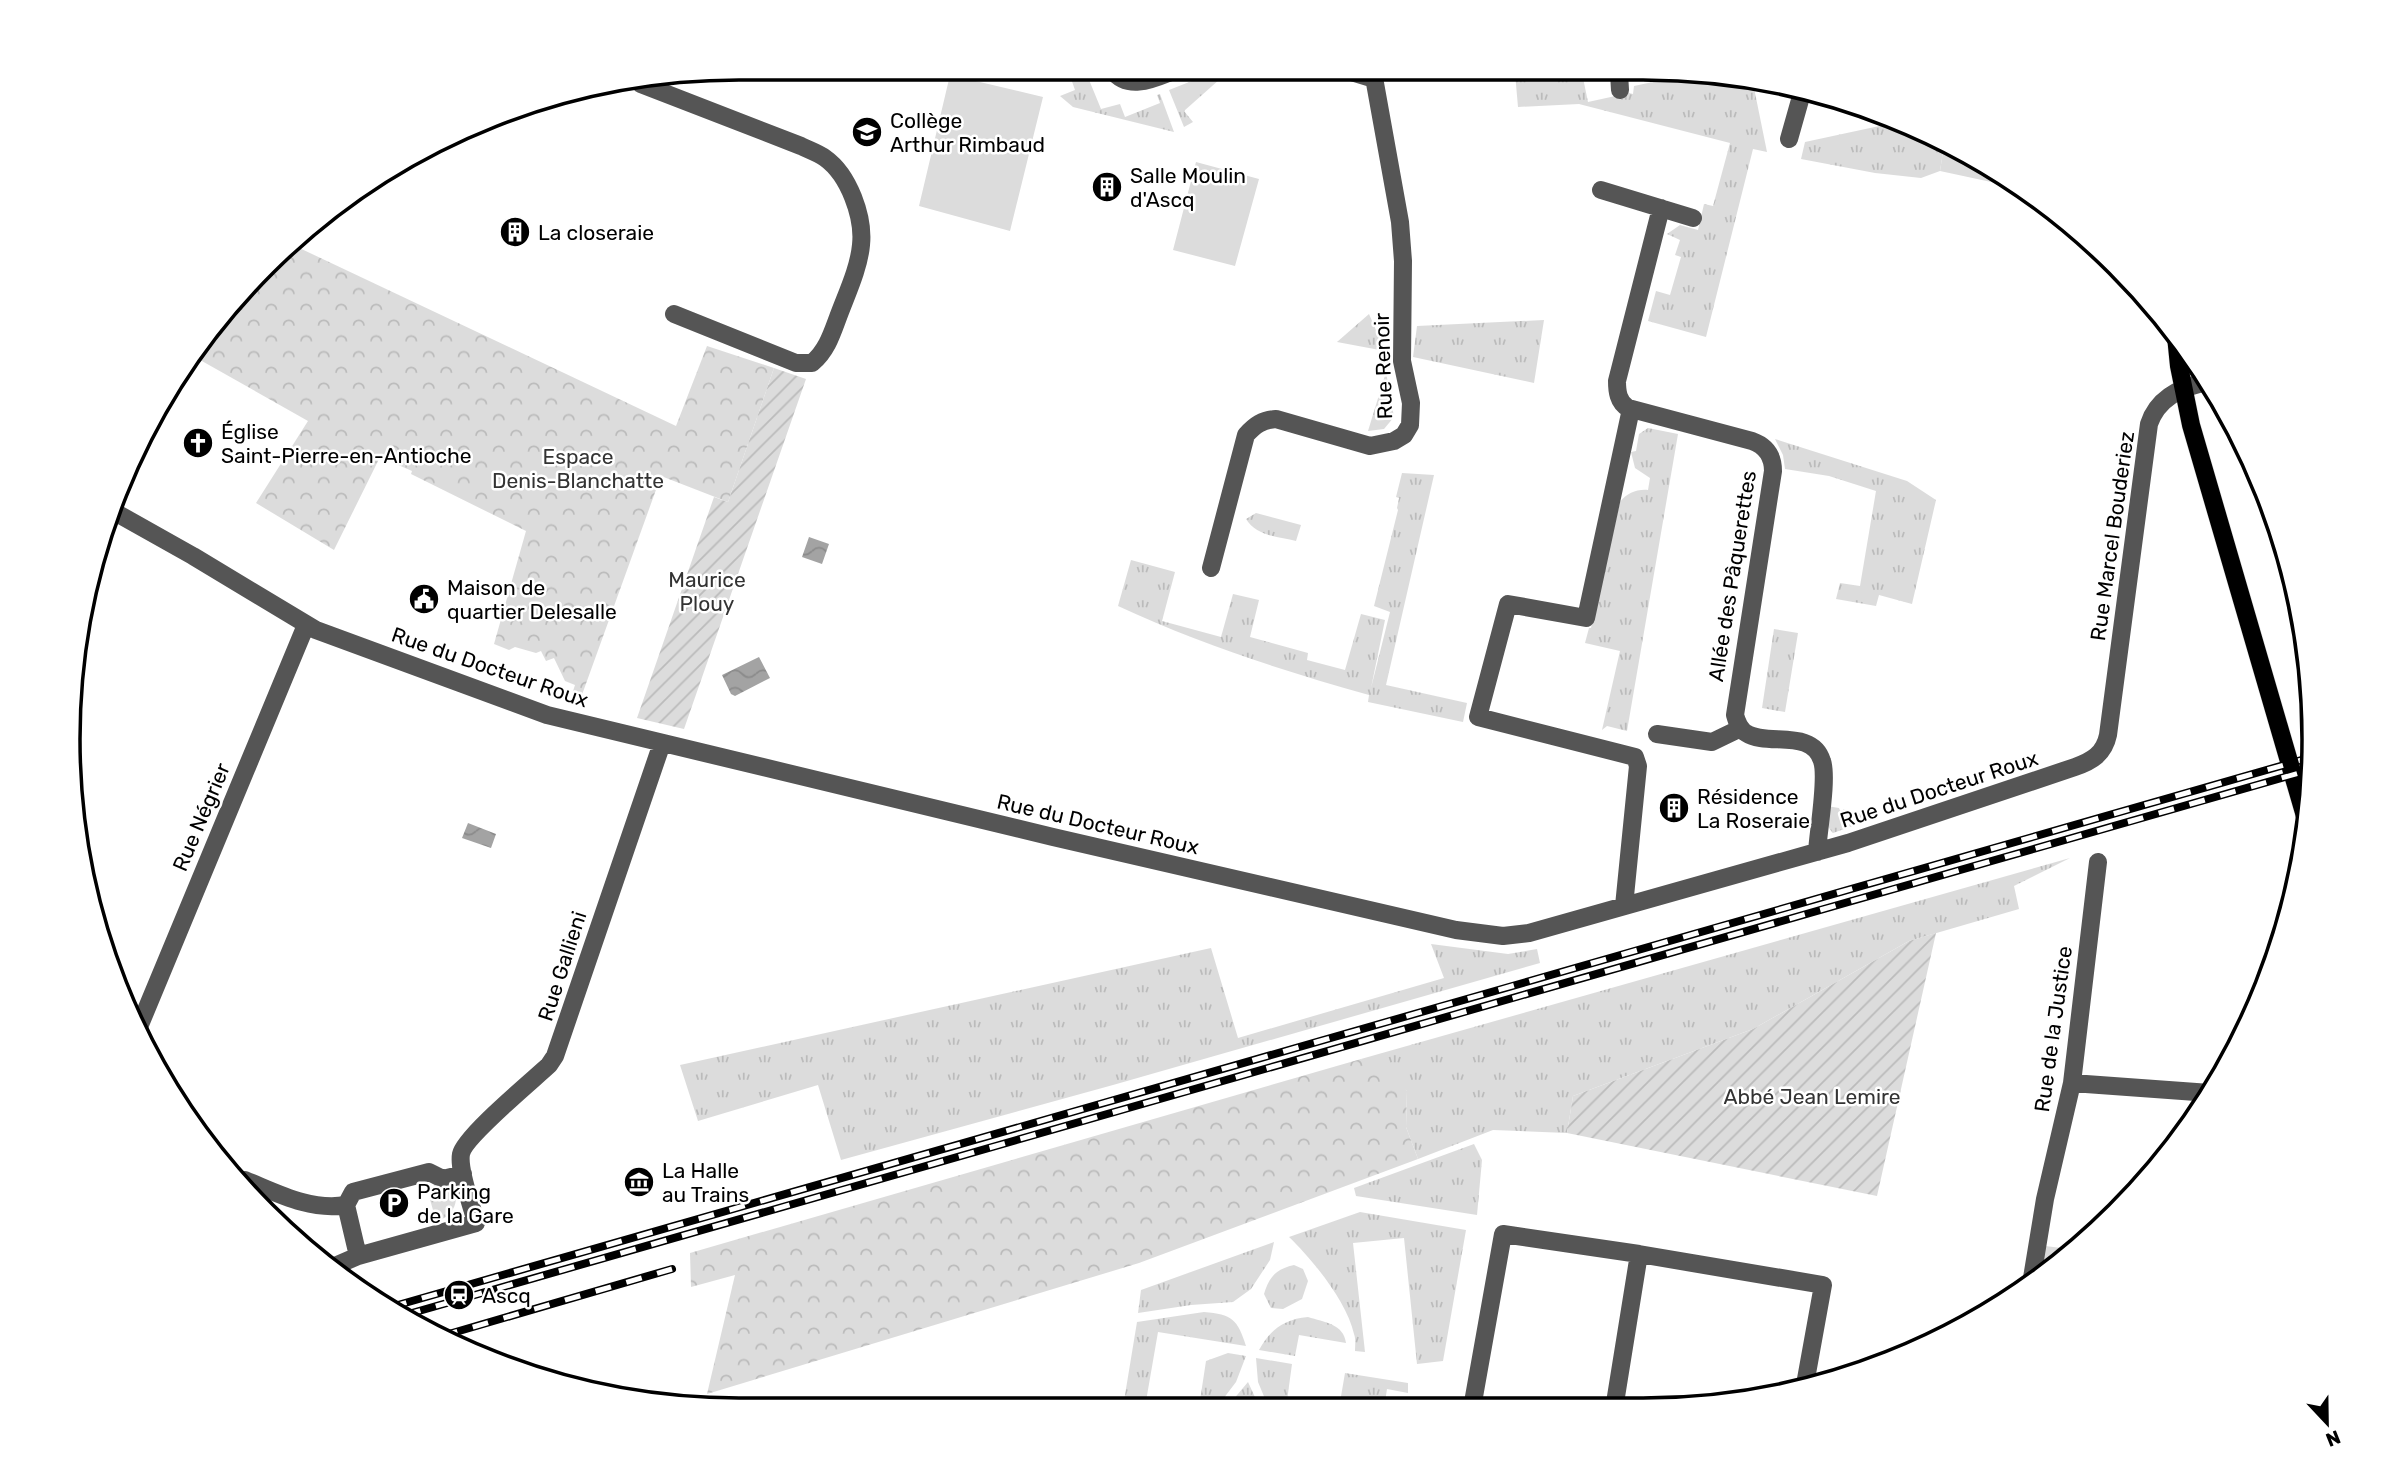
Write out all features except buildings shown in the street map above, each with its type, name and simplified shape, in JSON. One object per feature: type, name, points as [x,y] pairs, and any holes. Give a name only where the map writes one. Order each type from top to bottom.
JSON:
[{"type":"main road","points":[[2179,356],[2194,438],[2300,797]]},
{"type":"street","points":[[1120,80],[1130,83],[1144,80]]},
{"type":"street","name":"Rue Renoir","points":[[1211,568],[1246,435],[1253,427],[1264,420],[1276,419],[1370,446],[1394,441],[1404,435],[1410,425],[1411,403],[1402,361],[1403,261],[1400,222],[1375,80]]},
{"type":"street","points":[[648,87],[801,146],[825,158],[835,167],[848,188],[861,233],[861,246],[843,303],[825,349],[813,363],[796,363],[674,314]]},
{"type":"street","points":[[1789,139],[1800,100]]},
{"type":"street","points":[[1601,190],[1693,218]]},
{"type":"street","points":[[1623,906],[1638,766],[1635,757],[1478,717],[1508,604],[1586,618],[1631,409],[1621,401],[1617,381],[1661,208]]},
{"type":"street","points":[[2183,389],[2198,385]]},
{"type":"street","name":"Rue Marcel Bouderiez","points":[[2099,755],[2108,735],[2149,424],[2162,402],[2183,389]]},
{"type":"street","name":"Allée des Pâquerettes","points":[[1631,409],[1752,441],[1764,448],[1772,460],[1773,471],[1734,709],[1741,728]]},
{"type":"street","name":"Rue du Docteur Roux","points":[[120,515],[306,625],[547,715],[1053,837],[1456,930],[1514,936],[1817,852],[2075,767],[2099,755]]},
{"type":"street","name":"Rue Négrier","points":[[143,1018],[306,625]]},
{"type":"street","points":[[1657,734],[1712,742],[1741,728],[1750,735],[1800,741],[1811,746],[1820,755],[1824,771],[1817,852]]},
{"type":"street","name":"Rue Gallieni","points":[[464,1174],[461,1156],[467,1142],[549,1066],[555,1056],[662,743]]},
{"type":"street","name":"Rue de la Justice","points":[[2033,1270],[2045,1199],[2072,1083],[2098,862]]},
{"type":"street","points":[[2072,1083],[2200,1092]]},
{"type":"street","points":[[340,1264],[358,1256],[476,1223],[464,1174],[443,1179],[429,1172],[353,1192],[345,1205],[358,1256]]},
{"type":"street","points":[[253,1183],[311,1205],[345,1205]]},
{"type":"street","points":[[1474,1398],[1503,1234],[1823,1285],[1806,1378]]},
{"type":"street","points":[[1616,1398],[1639,1254]]},
{"type":"green space","points":[[949,80],[971,80],[1043,97],[1010,231],[919,206]]},
{"type":"green space","points":[[1072,80],[1089,80],[1101,109],[1120,104],[1125,117],[1160,103],[1157,95],[1160,94],[1174,132],[1073,107],[1060,96],[1075,90]]},
{"type":"green space","points":[[1194,80],[1219,80],[1184,111],[1193,122],[1184,127],[1169,90]]},
{"type":"green space","points":[[1516,80],[1583,80],[1588,102],[1633,94],[1634,86],[1659,81],[1754,90],[1767,152],[1753,149],[1706,337],[1648,321],[1656,291],[1670,295],[1681,257],[1675,255],[1680,240],[1667,234],[1680,225],[1698,230],[1704,204],[1713,206],[1730,143],[1579,104],[1518,107]]},
{"type":"green space","points":[[1882,125],[1943,152],[1940,171],[1921,178],[1875,173],[1801,159],[1805,142]]},
{"type":"green space","points":[[1943,152],[1995,183],[1940,171]]},
{"type":"green space","points":[[1196,162],[1259,179],[1235,266],[1173,250]]},
{"type":"green space","name":"Espace Denis-Blanchatte","points":[[300,248],[676,426],[707,346],[774,368],[728,502],[661,476],[579,703],[570,700],[575,685],[565,681],[554,658],[546,661],[541,651],[536,653],[515,647],[509,650],[494,644],[526,531],[380,457],[334,550],[256,503],[308,421],[201,360],[244,305]]},
{"type":"green space","points":[[1369,314],[1385,351],[1337,342]]},
{"type":"green space","points":[[1544,320],[1534,383],[1413,357],[1417,326]]},
{"type":"green space","name":"Maurice Plouy","points":[[774,368],[806,379],[684,729],[637,718],[714,497],[728,502]]},
{"type":"green space","points":[[1386,372],[1394,417],[1384,429],[1368,431]]},
{"type":"green space","points":[[1648,428],[1678,434],[1627,731],[1607,726],[1602,730],[1620,651],[1585,643],[1591,628],[1620,502],[1632,492],[1648,490],[1650,478],[1635,468],[1631,452],[1636,451],[1639,434]]},
{"type":"green space","points":[[1775,439],[1907,481],[1936,500],[1912,604],[1879,595],[1876,606],[1836,599],[1840,583],[1860,586],[1876,491],[1829,476],[1785,469],[1783,455]]},
{"type":"green space","points":[[1402,473],[1434,475],[1386,685],[1467,703],[1463,722],[1368,702],[1369,695],[1242,656],[1179,633],[1118,606],[1131,560],[1175,572],[1162,621],[1221,637],[1233,594],[1259,600],[1250,637],[1308,653],[1307,660],[1345,670],[1361,614],[1385,620],[1371,688],[1390,612],[1374,606],[1398,510],[1399,498],[1396,497]]},
{"type":"green space","points":[[1256,513],[1301,525],[1296,541],[1268,535],[1250,525],[1246,519]]},
{"type":"green space","points":[[1774,629],[1798,633],[1785,712],[1762,708]]},
{"type":"green space","points":[[1827,806],[1839,808],[1847,828],[1833,833],[1830,830]]},
{"type":"green space","points":[[1843,809],[1876,818],[1850,827]]},
{"type":"green space","points":[[2070,858],[2014,886],[2019,909],[1909,941],[1753,1029],[1573,1096],[1567,1133],[1493,1130],[1418,1159],[1406,1127],[1407,1091],[1361,1059]]},
{"type":"green space","name":"Abbé Jean Lemire","points":[[1936,933],[1877,1196],[1567,1133],[1573,1096],[1753,1029],[1909,941]]},
{"type":"green space","points":[[1431,944],[1508,954],[1537,949],[1540,963],[841,1160],[818,1085],[698,1121],[680,1065],[1211,948],[1238,1038],[1444,978]]},
{"type":"green space","points":[[1361,1059],[1392,1072],[1407,1091],[1406,1127],[1418,1159],[1139,1263],[707,1394],[735,1275],[691,1287],[690,1253]]},
{"type":"green space","points":[[1474,1144],[1482,1160],[1477,1215],[1356,1196],[1354,1188]]},
{"type":"green space","points":[[432,1178],[438,1187],[446,1187],[456,1193],[453,1208],[442,1219],[433,1210],[429,1196],[436,1194]]},
{"type":"green space","points":[[1360,1212],[1466,1230],[1443,1361],[1417,1364],[1404,1238],[1353,1243],[1365,1352],[1355,1351],[1355,1338],[1350,1322],[1337,1295],[1289,1237]]},
{"type":"green space","points":[[1274,1242],[1270,1260],[1251,1289],[1233,1302],[1138,1313],[1141,1290]]},
{"type":"green space","points":[[2045,1246],[2062,1248],[2043,1263]]},
{"type":"green space","points":[[1294,1265],[1303,1269],[1308,1281],[1302,1299],[1283,1309],[1271,1308],[1264,1294],[1268,1283],[1278,1271]]},
{"type":"green space","points":[[1204,1312],[1221,1314],[1237,1324],[1246,1346],[1158,1332],[1147,1398],[1124,1398],[1137,1322]]},
{"type":"green space","points":[[1308,1317],[1337,1328],[1346,1343],[1299,1335],[1295,1356],[1259,1350],[1279,1327],[1292,1320]]},
{"type":"green space","points":[[1228,1353],[1246,1356],[1236,1382],[1224,1398],[1200,1398],[1206,1361]]},
{"type":"green space","points":[[1256,1358],[1292,1364],[1287,1398],[1265,1398],[1258,1382]]},
{"type":"green space","points":[[1345,1373],[1408,1383],[1408,1393],[1387,1389],[1386,1398],[1341,1398]]},
{"type":"green space","points":[[1248,1382],[1255,1398],[1235,1398]]},
{"type":"water","points":[[809,537],[829,544],[822,564],[802,557]]},
{"type":"water","points":[[759,657],[770,678],[735,696],[731,694],[722,675]]},
{"type":"water","points":[[468,823],[496,834],[491,848],[462,838]]},
{"type":"railway","points":[[401,1304],[2302,760]]},
{"type":"railway","points":[[414,1312],[2301,772]]},
{"type":"railway","points":[[452,1333],[672,1269]]},
{"type":"place","name":"Collège Arthur Rimbaud","points":[[867,132]]},
{"type":"place","name":"Salle Moulin d'Ascq","points":[[1107,187]]},
{"type":"place","name":"La closeraie","points":[[515,232]]},
{"type":"place","name":"Église Saint-Pierre-en-Antioche","points":[[198,443]]},
{"type":"place","name":"Maison de quartier Delesalle","points":[[424,599]]},
{"type":"place","name":"Résidence La Roseraie","points":[[1674,808]]},
{"type":"place","name":"La Halle au Trains","points":[[639,1182]]},
{"type":"place","name":"Parking de la Gare","points":[[394,1203]]},
{"type":"place","name":"Ascq","points":[[459,1295]]}]
